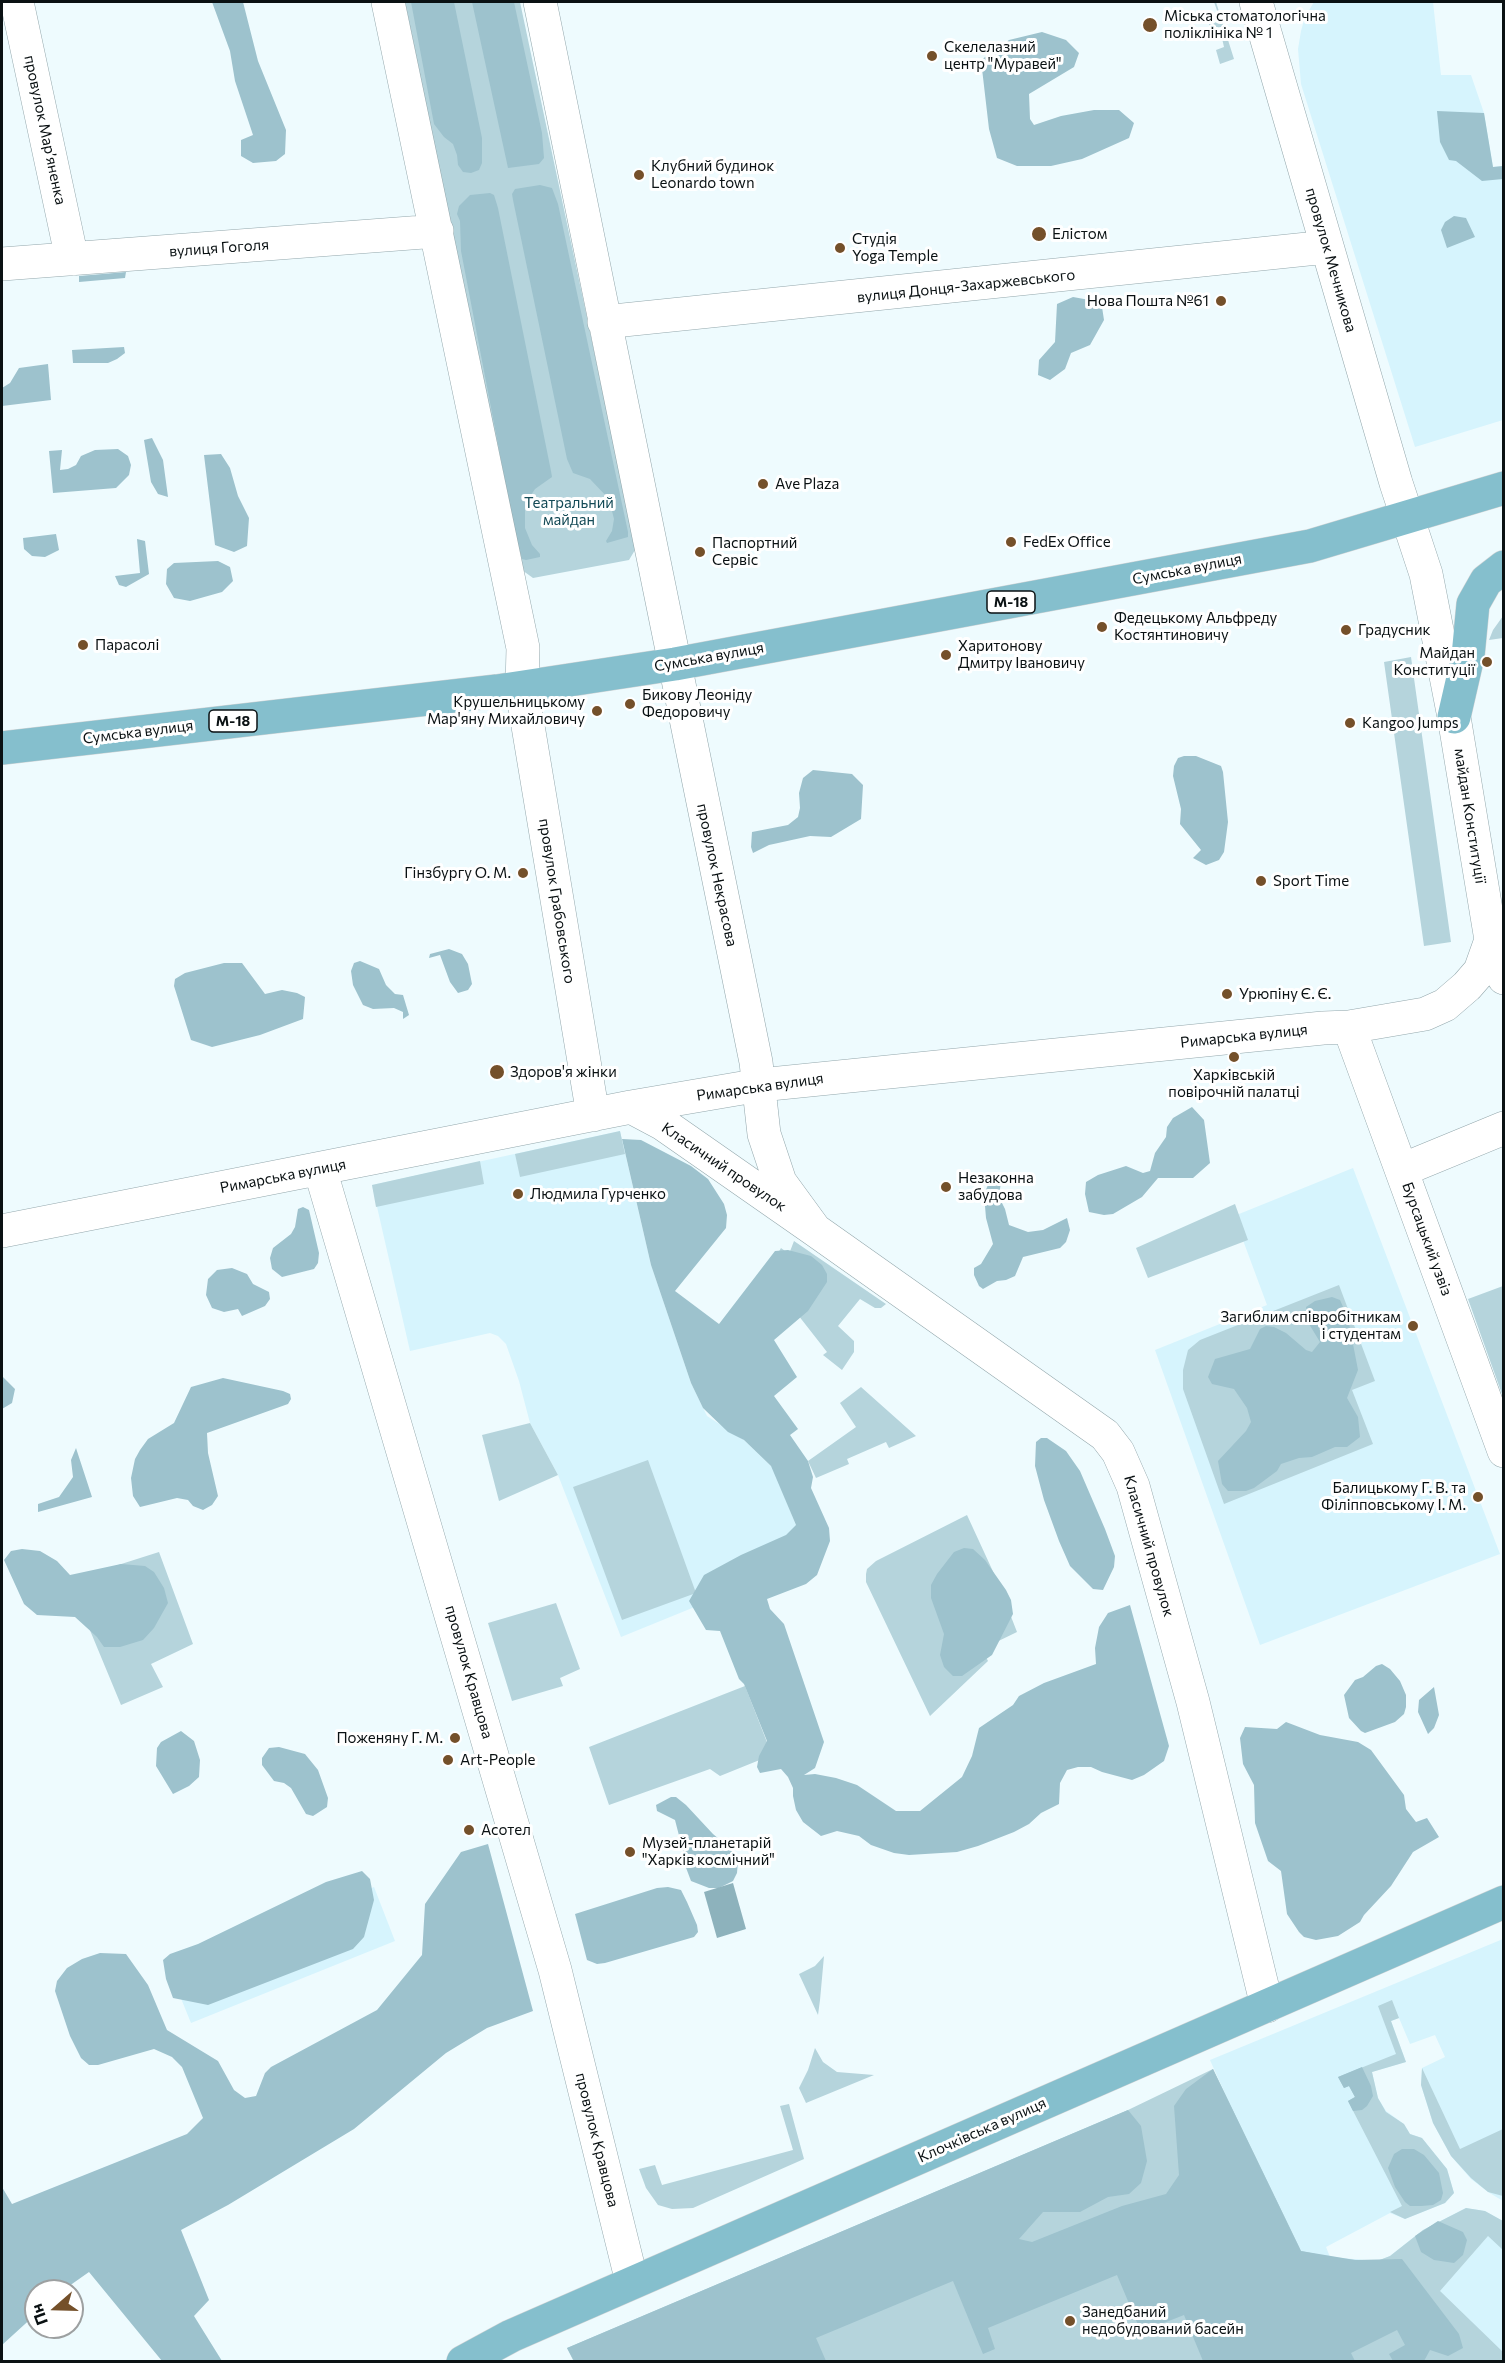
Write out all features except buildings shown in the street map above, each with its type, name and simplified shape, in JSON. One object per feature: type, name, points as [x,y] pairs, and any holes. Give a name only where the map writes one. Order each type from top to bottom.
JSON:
[{"type":"main road","name":"М-18","points":[[1408,517],[1503,488]]},
{"type":"main road","name":"М-18","points":[[1408,517],[1503,511]]},
{"type":"main road","name":"Сумська вулиця","points":[[2,748],[522,687],[675,664],[1310,546],[1408,517]]},
{"type":"main road","points":[[1454,717],[1468,656],[1473,604],[1486,581],[1503,567]]},
{"type":"main road","name":"Клочківська вулиця","points":[[463,2361],[511,2336],[632,2282],[1503,1902]]},
{"type":"street","name":"провулок Мар’яненка","points":[[18,2],[72,259]]},
{"type":"street","points":[[388,2],[523,648],[522,687]]},
{"type":"street","points":[[540,2],[675,664]]},
{"type":"street","name":"провулок Мечникова","points":[[1256,2],[1396,483],[1408,517]]},
{"type":"street","name":"вулиця Гоголя","points":[[2,264],[437,231]]},
{"type":"street","name":"вулиця Донця-Захаржевського","points":[[604,322],[1327,247]]},
{"type":"street","name":"майдан Конституції","points":[[1408,517],[1426,574],[1454,717],[1491,940]]},
{"type":"street","name":"провулок Некрасова","points":[[675,664],[760,1085]]},
{"type":"street","name":"провулок Грабовського","points":[[522,687],[593,1115]]},
{"type":"street","points":[[1491,940],[1503,978]]},
{"type":"street","name":"Римарська вулиця","points":[[2,1231],[631,1107],[760,1085],[1350,1027],[1425,1014],[1445,1005],[1467,986],[1480,971],[1491,940]]},
{"type":"street","name":"Бурсацький узвіз","points":[[1350,1027],[1503,1451]]},
{"type":"street","name":"Класичний провулок","points":[[760,1085],[764,1134],[780,1182],[815,1230]]},
{"type":"street","name":"Класичний провулок","points":[[631,1107],[663,1124],[1105,1435],[1118,1452],[1133,1486],[1190,1691],[1267,2006]]},
{"type":"street","points":[[1402,1170],[1503,1128]]},
{"type":"street","name":"провулок Кравцова","points":[[320,1169],[555,1970],[632,2282]]},
{"type":"shaded area","points":[[212,2],[243,2],[258,61],[286,130],[285,154],[276,161],[253,163],[241,156],[241,140],[253,135],[235,81],[230,51]]},
{"type":"shaded area","points":[[411,2],[454,2],[482,138],[482,163],[479,170],[471,173],[463,172],[458,165],[453,144],[434,124]]},
{"type":"shaded area","points":[[472,2],[514,2],[542,133],[544,158],[539,164],[508,168]]},
{"type":"shaded area","points":[[1314,2],[1433,2],[1441,75],[1471,75],[1484,113],[1493,167],[1503,166],[1503,420],[1415,447],[1301,84],[1298,49],[1305,17]]},
{"type":"shaded area","points":[[1042,32],[1066,40],[1079,53],[1074,67],[1029,94],[1030,119],[1034,125],[1061,116],[1094,110],[1119,110],[1134,123],[1129,138],[1082,159],[1051,166],[1017,166],[997,158],[989,129],[981,60],[1009,40]]},
{"type":"shaded area","points":[[1437,111],[1484,113],[1493,167],[1503,166],[1503,179],[1482,181],[1456,161],[1449,160],[1440,142]]},
{"type":"shaded area","points":[[540,185],[552,188],[558,204],[628,532],[628,537],[607,543],[614,519],[609,499],[590,479],[573,473],[567,459],[513,200],[512,194],[515,189]]},
{"type":"shaded area","points":[[490,193],[494,195],[498,208],[552,477],[535,489],[525,504],[525,528],[532,545],[540,554],[540,557],[526,560],[522,559],[515,533],[461,251],[460,221],[457,214],[459,206],[470,195]]},
{"type":"shaded area","points":[[1454,216],[1466,218],[1475,237],[1447,248],[1441,230],[1445,222]]},
{"type":"shaded area","points":[[126,272],[125,278],[79,282],[79,276]]},
{"type":"shaded area","points":[[1073,297],[1095,301],[1102,307],[1104,320],[1090,345],[1071,353],[1065,369],[1050,380],[1038,375],[1039,360],[1055,342],[1057,304]]},
{"type":"shaded area","points":[[124,347],[125,353],[108,363],[73,363],[72,350]]},
{"type":"shaded area","points":[[48,364],[51,400],[2,406],[2,388],[10,383],[19,368]]},
{"type":"shaded area","points":[[152,438],[163,460],[168,497],[158,494],[151,482],[144,440]]},
{"type":"shaded area","points":[[118,449],[128,456],[131,465],[129,475],[116,488],[53,493],[49,451],[62,450],[60,470],[76,465],[81,456],[95,450]]},
{"type":"shaded area","points":[[221,454],[230,468],[238,496],[249,518],[247,546],[234,552],[215,545],[204,455]]},
{"type":"shaded area","points":[[56,534],[59,550],[45,557],[32,556],[24,549],[23,538]]},
{"type":"shaded area","points":[[137,539],[145,541],[149,574],[126,587],[119,585],[115,576],[140,573]]},
{"type":"shaded area","points":[[218,561],[230,567],[233,581],[222,592],[190,601],[174,598],[166,584],[167,569],[174,563]]},
{"type":"shaded area","points":[[1196,756],[1221,766],[1223,772],[1228,822],[1224,852],[1219,860],[1206,865],[1193,858],[1201,850],[1180,824],[1181,809],[1173,776],[1178,758]]},
{"type":"shaded area","points":[[813,770],[852,774],[863,785],[861,819],[831,837],[810,836],[769,845],[753,853],[752,832],[788,825],[798,817],[799,793],[803,778]]},
{"type":"shaded area","points":[[449,949],[462,954],[468,964],[472,984],[468,990],[458,993],[450,982],[440,955],[429,958],[430,954]]},
{"type":"shaded area","points":[[360,961],[379,969],[386,985],[395,994],[403,995],[409,1015],[403,1019],[403,1012],[394,1008],[373,1009],[363,1005],[353,985],[351,971],[354,963]]},
{"type":"shaded area","points":[[224,963],[242,963],[265,994],[282,990],[305,997],[303,1019],[260,1035],[212,1047],[191,1040],[174,986],[175,979],[185,973]]},
{"type":"shaded area","points":[[1192,1107],[1204,1120],[1210,1163],[1193,1178],[1158,1178],[1142,1197],[1113,1214],[1089,1212],[1085,1194],[1086,1182],[1098,1175],[1126,1166],[1143,1173],[1150,1171],[1155,1153],[1166,1137],[1167,1127],[1173,1118]]},
{"type":"shaded area","points":[[620,1131],[651,1265],[691,1383],[707,1416],[744,1440],[773,1468],[810,1560],[621,1637],[558,1475],[530,1423],[506,1344],[498,1336],[490,1333],[410,1351],[372,1185]]},
{"type":"shaded area","points":[[622,1139],[641,1140],[691,1166],[708,1179],[724,1204],[727,1215],[726,1228],[675,1291],[719,1324],[775,1251],[788,1250],[811,1256],[822,1265],[827,1274],[827,1282],[808,1311],[774,1340],[797,1377],[774,1396],[798,1429],[790,1435],[808,1461],[813,1477],[811,1488],[829,1528],[830,1541],[817,1575],[806,1584],[767,1599],[770,1609],[784,1624],[824,1742],[815,1768],[804,1775],[815,1774],[857,1785],[896,1811],[920,1811],[962,1777],[972,1756],[979,1728],[1013,1705],[1019,1696],[1044,1683],[1096,1664],[1095,1648],[1099,1627],[1108,1613],[1130,1605],[1169,1746],[1164,1761],[1144,1775],[1132,1780],[1091,1767],[1067,1770],[1060,1783],[1059,1804],[1041,1813],[1029,1824],[978,1846],[957,1852],[909,1855],[894,1853],[871,1845],[859,1836],[837,1831],[821,1836],[803,1822],[796,1810],[793,1788],[781,1769],[760,1773],[757,1767],[759,1756],[767,1741],[744,1684],[739,1679],[720,1631],[706,1630],[689,1601],[704,1575],[786,1535],[796,1525],[771,1466],[744,1440],[728,1432],[703,1408],[691,1383],[651,1265]]},
{"type":"shaded area","points":[[1353,1168],[1500,1554],[1260,1645],[1155,1350],[1267,1305],[1234,1216]]},
{"type":"shaded area","points":[[995,1180],[1001,1181],[999,1197],[1009,1225],[1028,1232],[1043,1230],[1067,1218],[1070,1230],[1066,1242],[1060,1248],[1023,1257],[1015,1276],[997,1281],[983,1289],[974,1275],[974,1268],[981,1264],[993,1244],[986,1218],[984,1194],[988,1185]]},
{"type":"shaded area","points":[[303,1207],[309,1210],[319,1253],[318,1263],[314,1269],[282,1277],[272,1269],[270,1258],[273,1248],[291,1234],[295,1227],[298,1209]]},
{"type":"shaded area","points":[[232,1268],[247,1274],[253,1284],[269,1292],[270,1299],[265,1306],[242,1316],[238,1309],[224,1312],[212,1308],[206,1295],[208,1279],[217,1270]]},
{"type":"shaded area","points":[[1332,1297],[1340,1300],[1348,1318],[1358,1370],[1347,1398],[1358,1417],[1360,1437],[1347,1447],[1335,1447],[1312,1457],[1299,1458],[1281,1464],[1277,1471],[1254,1488],[1246,1491],[1228,1491],[1222,1484],[1218,1461],[1246,1431],[1251,1422],[1247,1408],[1234,1389],[1212,1384],[1208,1377],[1215,1359],[1250,1349],[1260,1329],[1266,1326],[1286,1333],[1306,1350],[1312,1352],[1320,1342],[1309,1324],[1306,1307],[1315,1301]]},
{"type":"shaded area","points":[[2,1376],[15,1389],[12,1403],[2,1409]]},
{"type":"shaded area","points":[[223,1378],[283,1391],[290,1394],[291,1399],[288,1404],[207,1433],[208,1453],[218,1496],[212,1505],[203,1510],[193,1506],[188,1500],[177,1498],[140,1507],[133,1496],[131,1478],[135,1459],[140,1450],[148,1439],[174,1423],[191,1387]]},
{"type":"shaded area","points":[[1041,1438],[1047,1438],[1066,1451],[1080,1471],[1105,1529],[1115,1556],[1114,1567],[1103,1590],[1093,1589],[1070,1566],[1059,1541],[1035,1466],[1036,1442]]},
{"type":"shaded area","points":[[76,1448],[92,1497],[38,1512],[38,1504],[59,1497],[73,1477],[71,1460]]},
{"type":"shaded area","points":[[964,1548],[973,1549],[985,1560],[1006,1590],[1011,1600],[1013,1614],[992,1655],[962,1676],[953,1676],[944,1667],[940,1655],[944,1634],[931,1598],[931,1585],[954,1552]]},
{"type":"shaded area","points":[[22,1549],[40,1551],[57,1561],[70,1575],[121,1564],[145,1566],[154,1572],[164,1588],[168,1603],[154,1628],[143,1640],[120,1647],[104,1647],[97,1637],[75,1617],[37,1615],[24,1604],[4,1560],[11,1551]]},
{"type":"shaded area","points":[[1382,1664],[1390,1669],[1400,1681],[1406,1695],[1406,1707],[1404,1714],[1395,1722],[1365,1733],[1349,1718],[1344,1695],[1355,1680]]},
{"type":"shaded area","points":[[1434,1687],[1439,1715],[1434,1728],[1428,1734],[1418,1712],[1419,1700]]},
{"type":"shaded area","points":[[1286,1722],[1320,1735],[1358,1742],[1371,1750],[1404,1795],[1406,1809],[1416,1822],[1427,1818],[1439,1837],[1413,1852],[1391,1886],[1360,1922],[1338,1936],[1316,1940],[1304,1937],[1299,1932],[1287,1914],[1281,1871],[1268,1861],[1255,1823],[1254,1785],[1243,1764],[1240,1738],[1245,1727],[1277,1729]]},
{"type":"shaded area","points":[[181,1731],[194,1741],[200,1760],[199,1777],[189,1786],[173,1794],[156,1766],[157,1748],[161,1742]]},
{"type":"shaded area","points":[[279,1747],[305,1754],[318,1770],[328,1798],[327,1807],[313,1816],[306,1814],[291,1788],[284,1783],[274,1781],[262,1765],[262,1758],[269,1748]]},
{"type":"shaded area","points":[[671,1797],[676,1797],[686,1805],[713,1834],[730,1848],[738,1861],[737,1873],[733,1881],[719,1888],[709,1888],[691,1881],[675,1820],[657,1811],[656,1805]]},
{"type":"shaded area","points":[[488,1844],[533,2011],[487,2028],[446,2053],[354,2129],[228,2205],[181,2230],[209,2300],[194,2316],[222,2361],[162,2361],[89,2272],[79,2279],[24,2279],[24,2325],[2,2345],[2,2187],[12,2204],[187,2134],[203,2118],[182,2067],[172,2057],[154,2049],[98,2065],[89,2065],[81,2058],[70,2036],[55,1991],[57,1981],[67,1968],[82,1959],[100,1953],[126,1954],[148,1985],[167,2030],[218,2061],[234,2090],[245,2098],[256,2096],[265,2073],[271,2067],[377,2010],[422,1955],[425,1904],[461,1852]]},
{"type":"shaded area","points":[[362,1871],[370,1879],[374,1900],[364,1937],[353,1949],[208,2005],[173,1998],[166,1979],[163,1960],[170,1954],[198,1944],[326,1882]]},
{"type":"shaded area","points":[[733,1883],[746,1929],[717,1938],[704,1892]]},
{"type":"shaded area","points":[[374,1887],[395,1941],[191,2023],[169,1969]]},
{"type":"shaded area","points":[[668,1887],[681,1890],[697,1925],[698,1932],[694,1937],[605,1963],[597,1964],[587,1960],[575,1914],[657,1888]]},
{"type":"shaded area","points":[[1503,1939],[1503,2201],[1471,2179],[1451,2156],[1433,2123],[1421,2085],[1422,2068],[1445,2057],[1435,2035],[1410,2044],[1399,2018],[1391,2021],[1406,2062],[1372,2072],[1378,2098],[1386,2111],[1404,2124],[1410,2134],[1422,2138],[1447,2169],[1454,2193],[1445,2203],[1405,2219],[1390,2213],[1326,2247],[1330,2257],[1377,2261],[1390,2256],[1423,2230],[1466,2208],[1485,2211],[1503,2221],[1503,2361],[1355,2361],[1242,2132],[1210,2060]]},
{"type":"shaded area","points":[[1362,2067],[1373,2096],[1362,2110],[1353,2111],[1348,2101],[1355,2097],[1349,2086],[1344,2088],[1338,2077]]},
{"type":"shaded area","points":[[1213,2069],[1301,2251],[1355,2260],[1402,2259],[1459,2334],[1463,2348],[1448,2356],[1430,2350],[1424,2361],[1393,2361],[1389,2354],[1405,2345],[1397,2330],[1351,2353],[1355,2361],[1203,2361],[1184,2315],[1141,2332],[1117,2275],[988,2328],[995,2349],[983,2354],[953,2281],[816,2338],[826,2361],[574,2361],[567,2348],[1128,2110],[1141,2126],[1147,2161],[1141,2183],[1129,2194],[1108,2197],[1080,2212],[1043,2212],[1019,2239],[1032,2242],[1122,2206],[1166,2194],[1179,2175],[1174,2106],[1186,2089]]},
{"type":"shaded area","points":[[1402,2149],[1414,2149],[1424,2155],[1439,2173],[1443,2193],[1441,2200],[1433,2205],[1421,2206],[1410,2206],[1405,2202],[1395,2187],[1388,2168],[1394,2154]]},
{"type":"shaded area","points":[[1438,2221],[1463,2232],[1467,2240],[1463,2255],[1454,2263],[1434,2260],[1421,2252],[1415,2236]]},
{"type":"green space","name":"Театральний майдан","points":[[405,2],[520,2],[635,544],[635,550],[629,560],[533,578],[522,570]]},
{"type":"green space","points":[[1214,2],[1216,2],[1234,59],[1220,64],[1216,50],[1224,47],[1221,34],[1212,37],[1209,24],[1217,22],[1219,16]]},
{"type":"green space","points":[[1503,616],[1503,638],[1489,640],[1493,630]]},
{"type":"green space","points":[[1411,657],[1451,942],[1424,946],[1384,662]]},
{"type":"green space","points":[[620,1131],[625,1154],[520,1177],[515,1154]]},
{"type":"green space","points":[[480,1161],[484,1184],[376,1207],[372,1185]]},
{"type":"green space","points":[[1235,1204],[1248,1240],[1148,1278],[1136,1248]]},
{"type":"green space","points":[[794,1241],[886,1304],[881,1308],[875,1308],[860,1299],[838,1326],[854,1341],[854,1352],[842,1370],[823,1355],[827,1352],[766,1274],[781,1248],[789,1254]]},
{"type":"green space","points":[[1339,1285],[1375,1381],[1352,1390],[1373,1444],[1224,1504],[1183,1389],[1183,1370],[1188,1350],[1200,1340]]},
{"type":"green space","points":[[1504,1286],[1503,1397],[1468,1299]]},
{"type":"green space","points":[[861,1387],[916,1436],[889,1448],[886,1442],[847,1459],[849,1464],[816,1478],[808,1461],[856,1427],[840,1403]]},
{"type":"green space","points":[[530,1423],[558,1475],[499,1501],[482,1435]]},
{"type":"green space","points":[[648,1460],[696,1593],[622,1620],[573,1487]]},
{"type":"green space","points":[[967,1515],[996,1578],[1017,1632],[982,1649],[988,1661],[930,1716],[866,1582],[866,1574],[867,1569],[876,1561]]},
{"type":"green space","points":[[159,1552],[193,1644],[151,1664],[163,1687],[121,1705],[82,1611],[74,1579]]},
{"type":"green space","points":[[556,1603],[580,1669],[560,1678],[563,1686],[512,1701],[488,1623]]},
{"type":"green space","points":[[745,1686],[772,1755],[720,1776],[710,1769],[609,1805],[589,1747]]},
{"type":"green space","points":[[824,1956],[818,2015],[799,1974],[815,1966]]},
{"type":"green space","points":[[1392,2000],[1399,2018],[1391,2021],[1406,2062],[1372,2072],[1378,2098],[1386,2112],[1404,2124],[1410,2134],[1422,2138],[1447,2169],[1454,2193],[1445,2203],[1405,2219],[1390,2212],[1402,2206],[1348,2101],[1355,2097],[1349,2086],[1344,2088],[1338,2077],[1396,2054],[1378,2006]]},
{"type":"green space","points":[[815,2048],[823,2062],[837,2072],[874,2075],[806,2103],[799,2088]]},
{"type":"green space","points":[[1422,2068],[1460,2149],[1503,2129],[1503,2196],[1488,2192],[1471,2178],[1451,2156],[1433,2123],[1421,2085]]},
{"type":"green space","points":[[1213,2069],[1301,2251],[1340,2259],[1377,2261],[1390,2256],[1423,2230],[1466,2208],[1485,2211],[1503,2221],[1503,2250],[1488,2236],[1440,2291],[1503,2352],[1503,2361],[574,2362],[567,2348],[1128,2110]]},
{"type":"green space","points":[[789,2104],[804,2159],[693,2208],[672,2209],[658,2205],[646,2188],[639,2169],[655,2165],[662,2185],[793,2150],[780,2106]]},
{"type":"place","name":"Міська стоматологічна поліклініка № 1","points":[[1150,25]]},
{"type":"place","name":"Скелелазний центр \"Муравей\"","points":[[932,56]]},
{"type":"place","name":"Клубний будинок Leonardo town","points":[[639,175]]},
{"type":"place","name":"Елістом","points":[[1039,234]]},
{"type":"place","name":"Студiя Yoga Temple","points":[[840,248]]},
{"type":"place","name":"Нова Пошта №61","points":[[1221,301]]},
{"type":"place","name":"Ave Plaza","points":[[763,484]]},
{"type":"place","name":"FedEx Office","points":[[1011,542]]},
{"type":"place","name":"Паспортний Сервіс","points":[[700,552]]},
{"type":"place","name":"Федецькому Альфреду Костянтиновичу","points":[[1102,627]]},
{"type":"place","name":"Градусник","points":[[1346,630]]},
{"type":"place","name":"Парасолі","points":[[83,645]]},
{"type":"place","name":"Харитонову Дмитру Івановичу","points":[[946,655]]},
{"type":"place","name":"Майдан Конституції","points":[[1487,662]]},
{"type":"place","name":"Бикову Леоніду Федоровичу","points":[[630,704]]},
{"type":"place","name":"Крушельницькому Мар'яну Михайловичу","points":[[597,711]]},
{"type":"place","name":"Kangoo Jumps","points":[[1350,723]]},
{"type":"place","name":"Гінзбургу О. М.","points":[[523,873]]},
{"type":"place","name":"Sport Time","points":[[1261,881]]},
{"type":"place","name":"Урюпіну Є. Є.","points":[[1227,994]]},
{"type":"place","name":"Харківській повірочній палатці","points":[[1234,1057]]},
{"type":"place","name":"Здоров'я жінки","points":[[497,1072]]},
{"type":"place","name":"Незаконна забудова","points":[[946,1187]]},
{"type":"place","name":"Людмила Гурченко","points":[[518,1194]]},
{"type":"place","name":"Загиблим співробітникам і студентам","points":[[1413,1326]]},
{"type":"place","name":"Балицькому Г. В. та Філіпповському І. М.","points":[[1478,1497]]},
{"type":"place","name":"Поженяну Г. М.","points":[[455,1738]]},
{"type":"place","name":"Art-People","points":[[448,1760]]},
{"type":"place","name":"Асотел","points":[[469,1830]]},
{"type":"place","name":"Музей-планетарій \"Харків космічний\"","points":[[630,1852]]},
{"type":"place","name":"Занедбаний недобудований басейн","points":[[1070,2321]]}]
